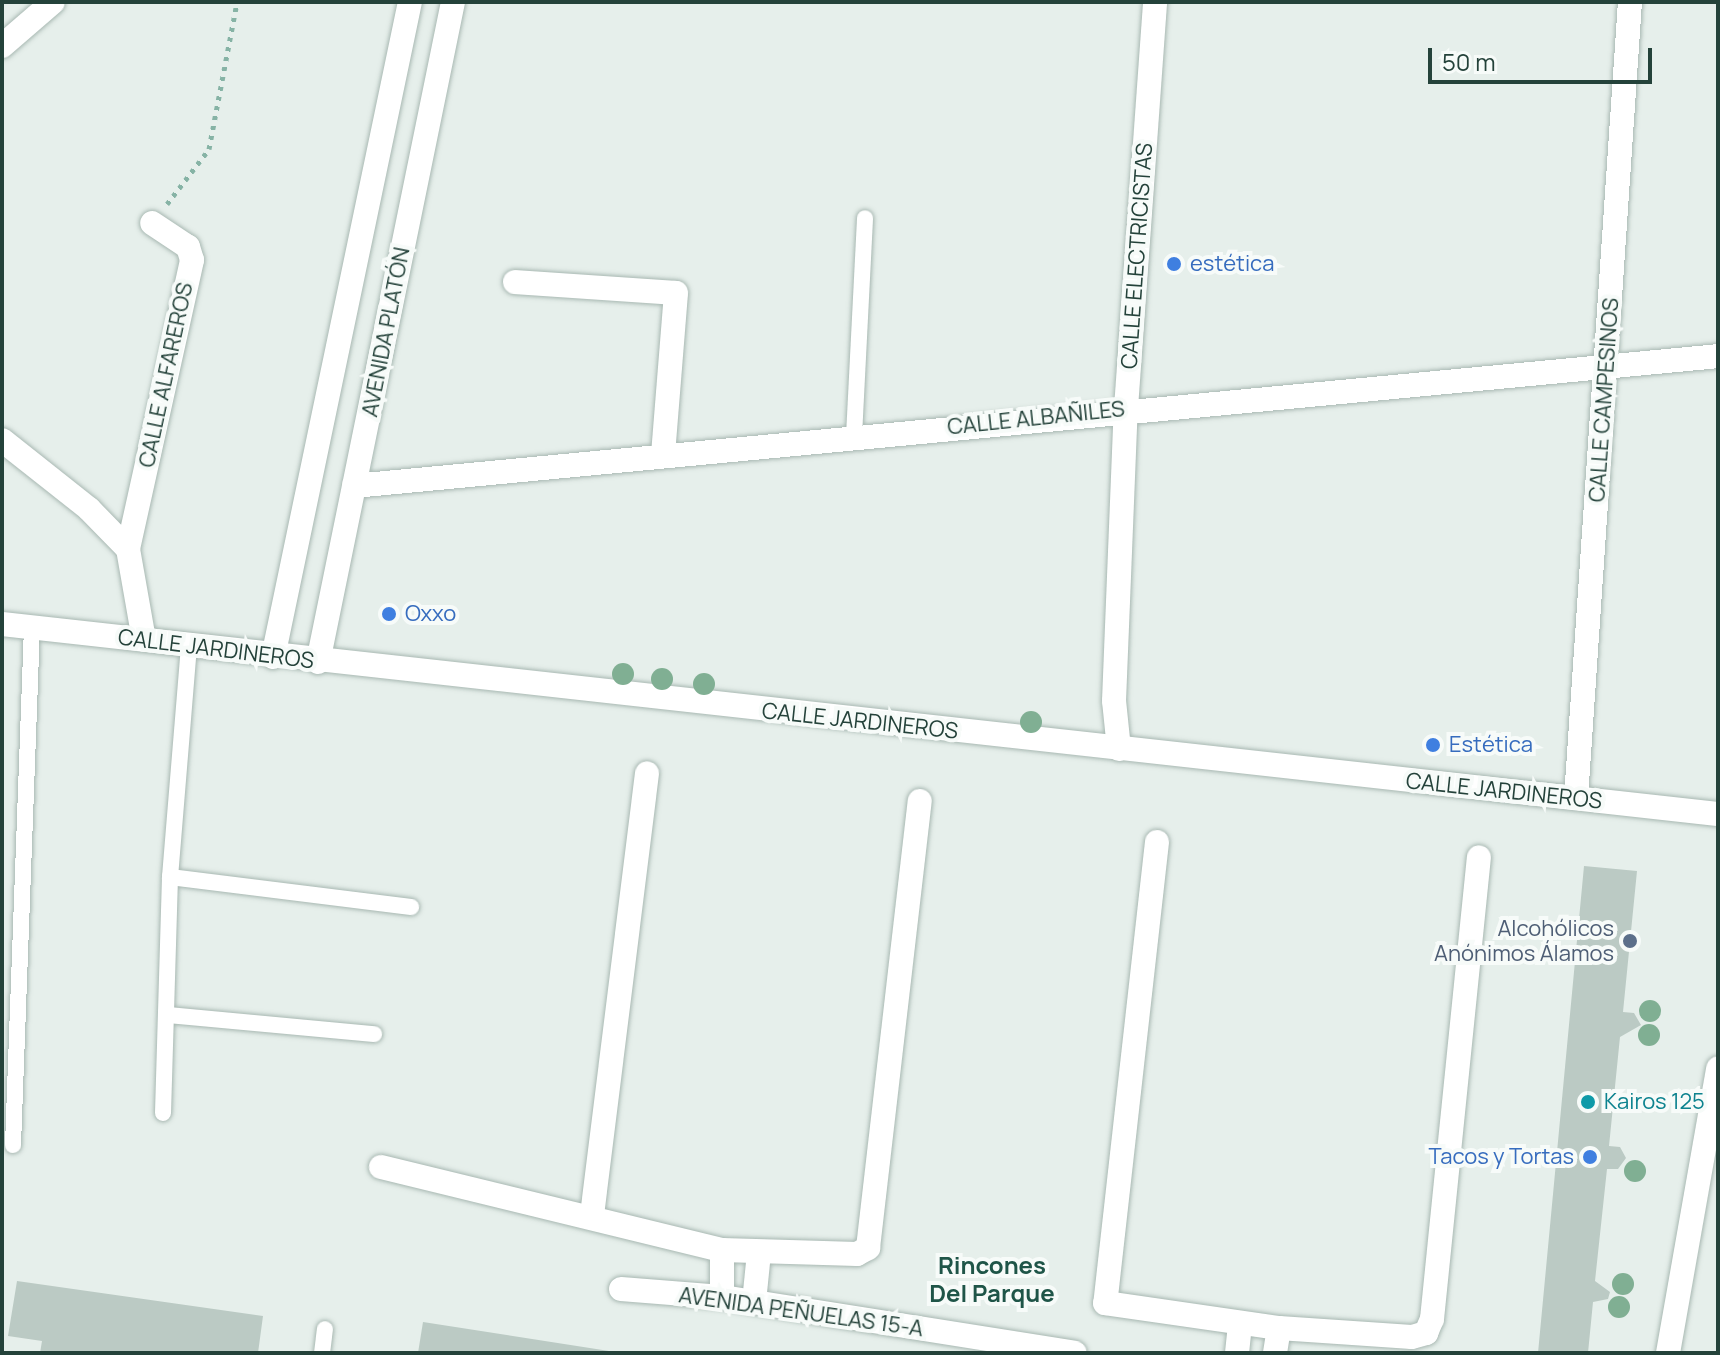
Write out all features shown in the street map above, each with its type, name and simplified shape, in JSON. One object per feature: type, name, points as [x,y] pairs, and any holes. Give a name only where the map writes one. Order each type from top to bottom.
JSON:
[{"type":"street","points":[[2,46],[53,2]]},
{"type":"street","name":"AVENIDA PLATÓN","points":[[273,657],[410,2]]},
{"type":"street","name":"AVENIDA PLATÓN","points":[[318,662],[453,2]]},
{"type":"street","name":"CALLE ELECTRICISTAS","points":[[1119,749],[1114,701],[1126,408],[1155,2]]},
{"type":"street","name":"CALLE CAMPESINOS","points":[[1576,798],[1630,2]]},
{"type":"street","name":"CALLE ALFAREROS","points":[[128,549],[192,260],[188,247],[152,223]]},
{"type":"street","points":[[515,282],[676,293],[663,455]]},
{"type":"street","name":"CALLE ALBAÑILES","points":[[354,486],[1126,408],[1718,356]]},
{"type":"street","points":[[2,440],[89,509],[128,549],[144,640]]},
{"type":"street","name":"CALLE JARDINEROS","points":[[2,624],[189,648],[1718,814]]},
{"type":"street","points":[[592,1215],[647,773]]},
{"type":"street","points":[[381,1167],[592,1215],[632,1231],[722,1250],[857,1254],[874,1234],[920,801]]},
{"type":"street","points":[[1157,842],[1105,1303],[1279,1328],[1412,1337],[1426,1333],[1432,1319],[1479,857]]},
{"type":"street","points":[[1668,1353],[1718,1068]]},
{"type":"street","points":[[722,1250],[722,1297]]},
{"type":"street","points":[[754,1302],[759,1253]]},
{"type":"street","name":"AVENIDA PEÑUELAS 15-A","points":[[621,1289],[722,1297],[1075,1353]]},
{"type":"street","points":[[1237,1353],[1240,1323]]},
{"type":"street","points":[[1275,1353],[1279,1328]]},
{"type":"lane","points":[[854,436],[865,218]]},
{"type":"lane","points":[[13,1145],[32,627]]},
{"type":"lane","points":[[163,1113],[170,877],[189,648]]},
{"type":"lane","points":[[170,877],[411,907]]},
{"type":"lane","points":[[168,1015],[374,1034]]},
{"type":"lane","points":[[322,1353],[325,1329]]},
{"type":"path","points":[[152,223],[209,149],[237,2]]},
{"type":"building","name":"Kairos 125","points":[[1584,866],[1637,871],[1623,1012],[1634,1013],[1641,1025],[1620,1037],[1609,1146],[1620,1147],[1626,1158],[1618,1169],[1607,1169],[1595,1281],[1610,1292],[1608,1299],[1593,1302],[1588,1353],[1538,1353]]},
{"type":"building","points":[[17,1281],[263,1316],[258,1353],[40,1353],[42,1341],[8,1336]]},
{"type":"building","points":[[423,1322],[609,1351],[609,1353],[418,1353]]},
{"type":"place","name":"estética","points":[[1174,264]]},
{"type":"place","name":"Oxxo","points":[[389,614]]},
{"type":"place","name":"Estética","points":[[1433,745]]},
{"type":"place","name":"Alcohólicos Anónimos Álamos","points":[[1630,941]]},
{"type":"place","name":"Kairos 125","points":[[1588,1102]]},
{"type":"place","name":"Tacos y Tortas","points":[[1590,1157]]},
{"type":"district","name":"Rincones Del Parque","points":[[992,1279]]}]
